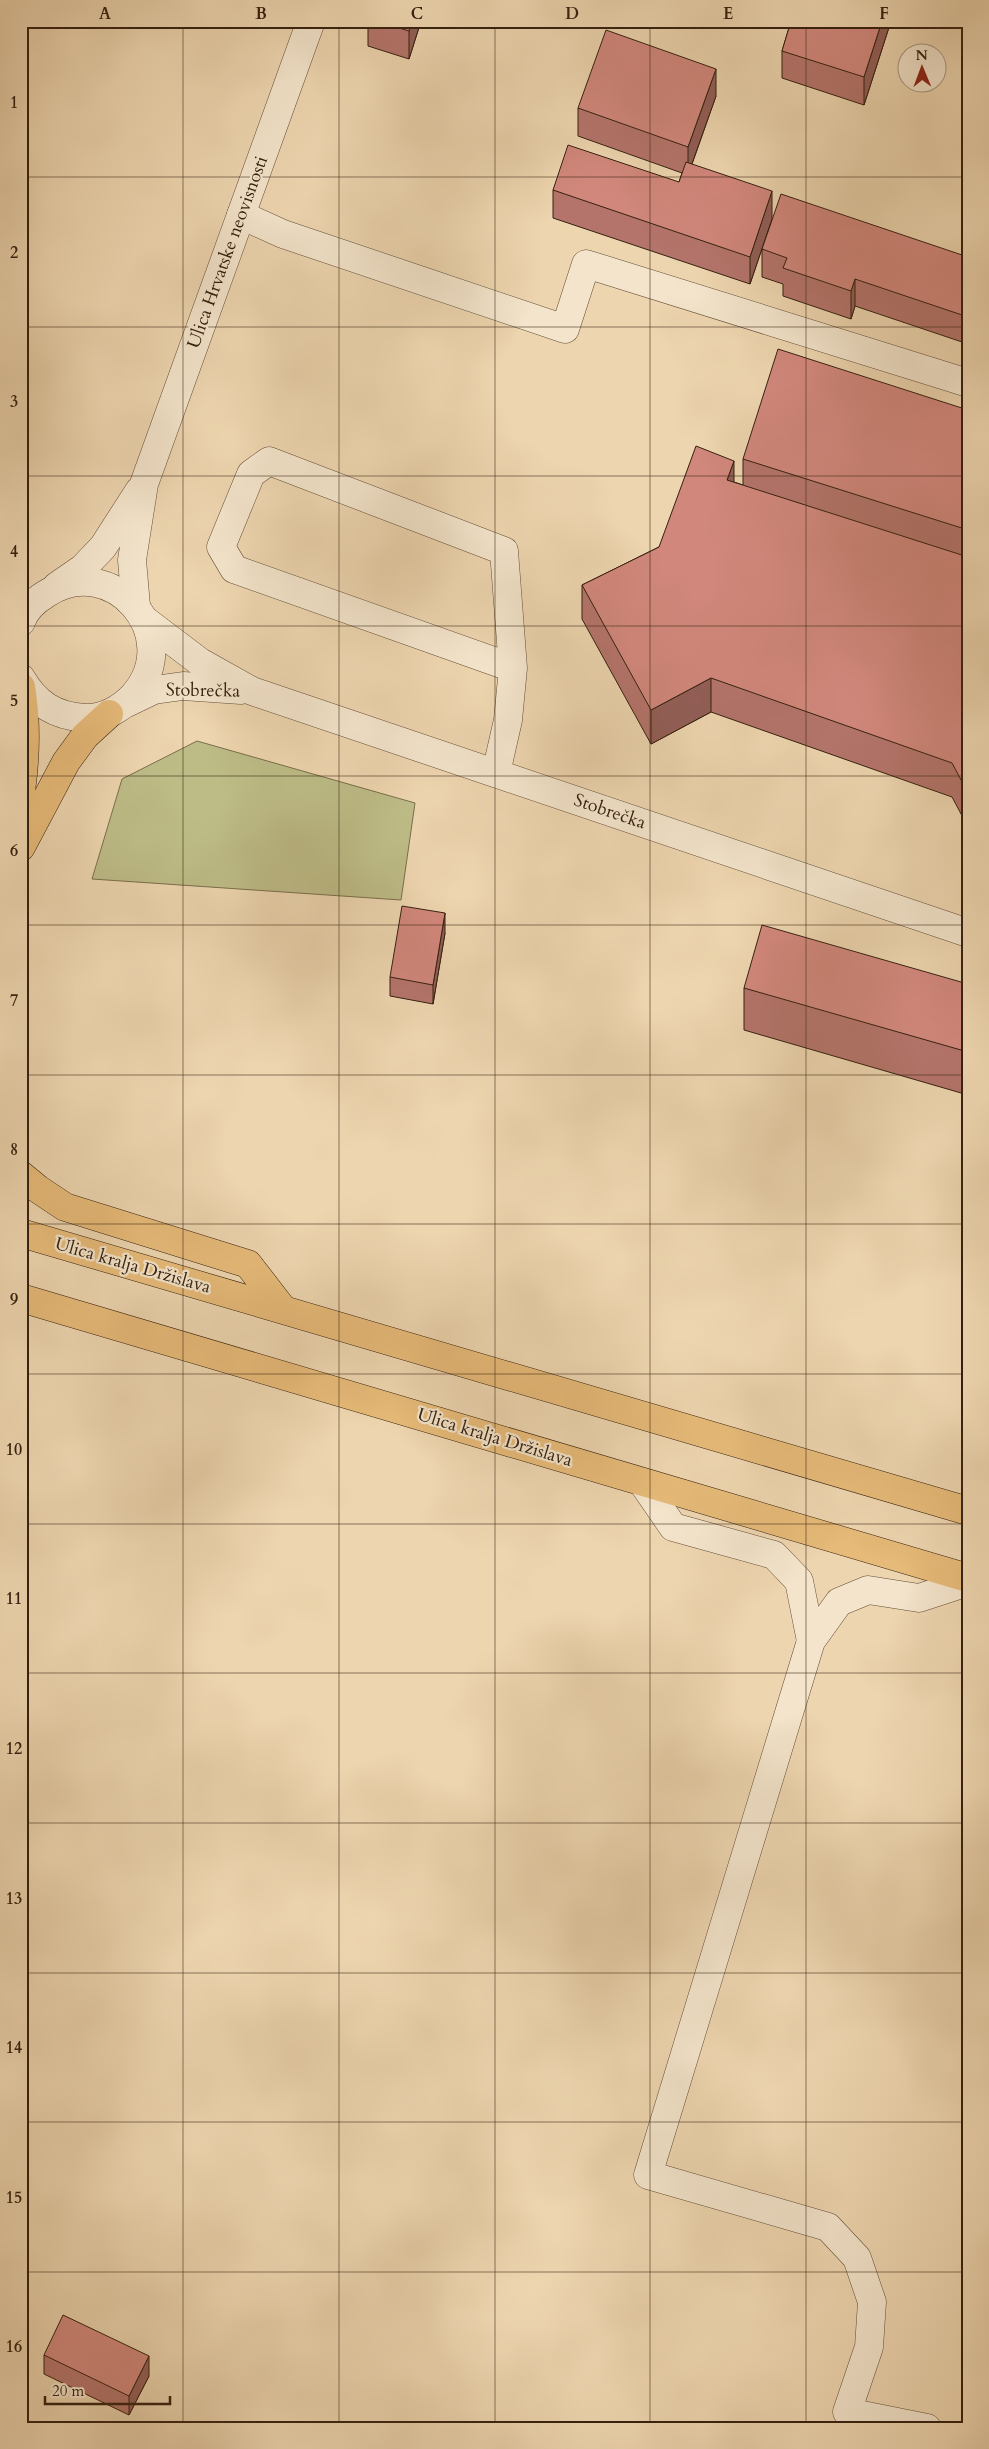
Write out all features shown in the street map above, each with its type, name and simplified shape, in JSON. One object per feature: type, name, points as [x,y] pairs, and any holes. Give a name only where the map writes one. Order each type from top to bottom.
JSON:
[{"type":"highway","points":[[21,687],[26,717],[26,756],[21,791]]},
{"type":"highway","points":[[21,847],[66,762],[85,736],[118,708]]},
{"type":"highway","points":[[21,1175],[65,1208],[248,1264],[282,1308]]},
{"type":"highway","name":"Ulica kralja Držislava","points":[[21,1232],[734,1443],[968,1510]]},
{"type":"highway","name":"Ulica kralja Držislava","points":[[21,1298],[968,1578]]},
{"type":"street","name":"Ulica Hrvatske neovisnosti","points":[[118,708],[142,686],[150,665],[152,642],[141,613],[132,560],[144,484],[311,21]]},
{"type":"street","points":[[241,215],[283,234],[565,329],[586,264],[968,383]]},
{"type":"street","points":[[496,773],[508,720],[513,668],[504,551],[269,462],[251,474],[221,547],[234,568],[513,668]]},
{"type":"street","name":"Ulica Hrvatske neovisnosti","points":[[33,603],[83,568],[102,547],[144,484]]},
{"type":"street","name":"Stobrečka","points":[[33,603],[76,582],[99,583],[119,591],[141,613],[200,662],[252,691],[968,933]]},
{"type":"street","name":"Stobrečka","points":[[21,678],[30,694],[46,708],[67,717],[88,718],[118,708],[154,690],[183,686],[252,691]]},
{"type":"street","points":[[642,1482],[673,1527],[774,1555],[799,1581],[812,1641]]},
{"type":"street","points":[[927,2428],[847,2412],[869,2347],[872,2302],[858,2258],[828,2227],[648,2175],[812,1641],[840,1602],[868,1590],[919,1598],[968,1582]]},
{"type":"shaded area","points":[[197,741],[415,803],[401,900],[92,879],[122,779]]},
{"type":"building","points":[[376,21],[412,21],[409,31]]},
{"type":"building","points":[[791,21],[882,21],[864,77],[782,51]]},
{"type":"building","points":[[606,30],[716,69],[688,147],[578,108]]},
{"type":"building","points":[[568,145],[679,182],[686,162],[772,191],[750,257],[553,190]]},
{"type":"building","points":[[781,194],[968,257],[968,317],[855,279],[851,291],[783,268],[787,258],[762,249]]},
{"type":"building","points":[[778,349],[968,410],[968,530],[743,459]]},
{"type":"building","points":[[696,446],[734,461],[727,480],[968,557],[968,793],[952,763],[711,678],[651,710],[582,585],[659,547]]},
{"type":"building","points":[[402,906],[445,913],[433,985],[390,977]]},
{"type":"building","points":[[762,925],[968,984],[968,1052],[744,988]]},
{"type":"building","points":[[63,2315],[149,2356],[129,2396],[44,2355]]}]
